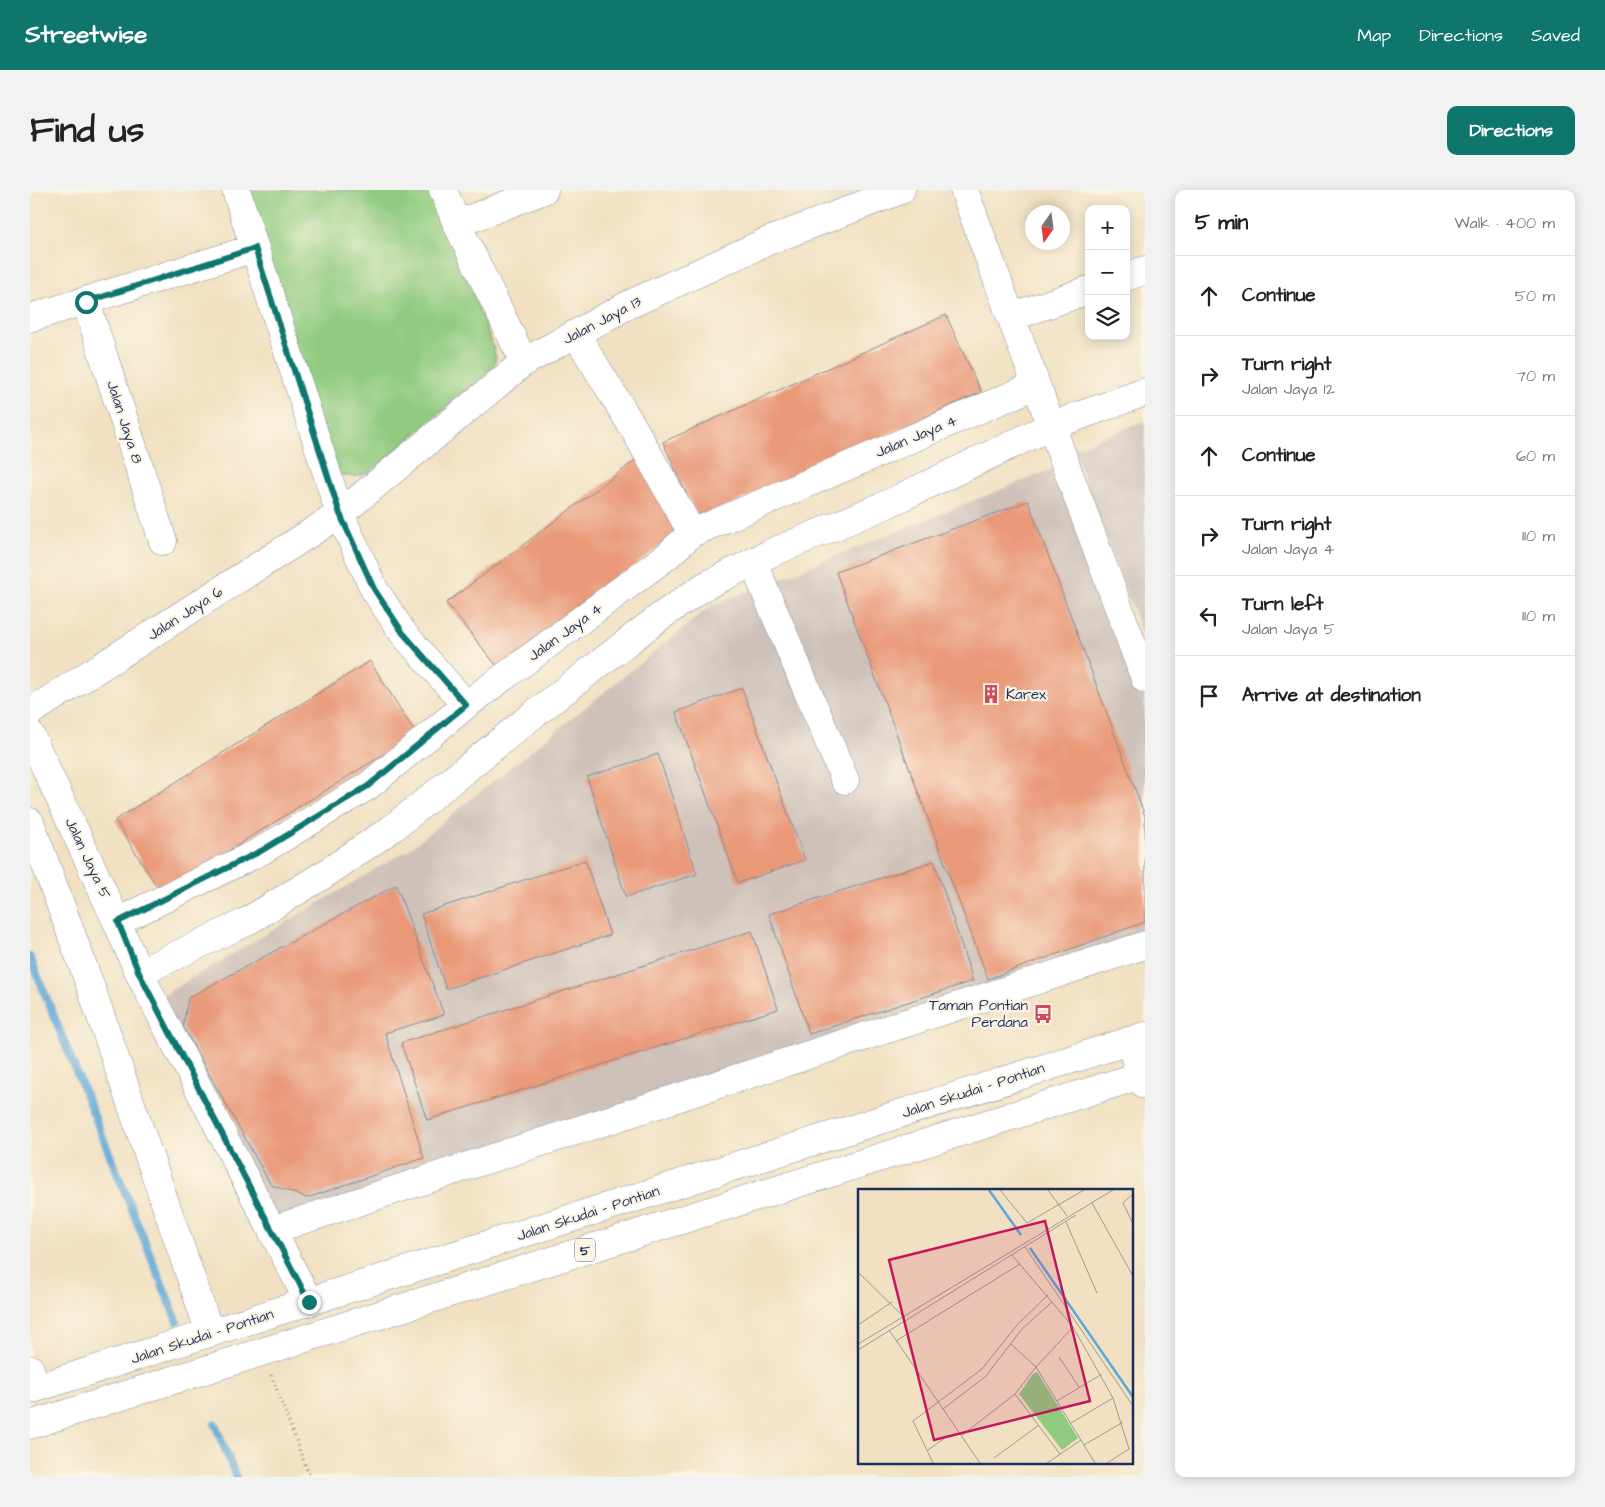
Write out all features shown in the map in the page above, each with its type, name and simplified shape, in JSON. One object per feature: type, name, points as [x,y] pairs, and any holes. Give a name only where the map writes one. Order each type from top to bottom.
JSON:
[{"type":"main road","points":[[236,190],[340,514],[374,589],[403,633],[466,705]]},
{"type":"main road","points":[[443,190],[457,224],[524,362]]},
{"type":"main road","points":[[457,224],[544,190]]},
{"type":"main road","name":"Jalan Jaya 13","points":[[340,514],[524,362],[628,305],[766,242],[901,190]]},
{"type":"main road","points":[[964,190],[1145,679]]},
{"type":"main road","points":[[30,318],[255,248]]},
{"type":"main road","points":[[1130,276],[1145,270]]},
{"type":"main road","points":[[1011,317],[1085,291]]},
{"type":"main road","name":"Jalan Jaya 8","points":[[86,302],[163,542]]},
{"type":"main road","points":[[576,334],[634,429],[692,533]]},
{"type":"main road","name":"Jalan Jaya 4","points":[[118,922],[261,851],[368,786],[466,705],[660,562],[692,533],[1036,385]]},
{"type":"main road","points":[[139,973],[246,922],[325,874],[394,827],[533,715],[661,616],[705,586],[753,562],[883,506],[1051,426],[1145,392]]},
{"type":"main road","name":"Jalan Jaya 6","points":[[30,712],[340,514]]},
{"type":"main road","points":[[753,562],[845,780]]},
{"type":"main road","name":"Jalan Jaya 5","points":[[30,734],[118,922],[139,973],[309,1302]]},
{"type":"main road","points":[[30,822],[90,985],[210,1333]]},
{"type":"main road","points":[[272,1230],[1145,945]]},
{"type":"main road","points":[[1137,1038],[1143,1078]]},
{"type":"main road","name":"Jalan Skudai - Pontian","points":[[32,1383],[210,1333],[1137,1038]]},
{"type":"main road","name":"5","points":[[30,1425],[1143,1078]]},
{"type":"path","points":[[262,1352],[310,1477]]},
{"type":"shaded area","points":[[1145,421],[1145,642],[1073,449]]},
{"type":"shaded area","points":[[1060,466],[1145,699],[1145,934],[276,1220],[160,997],[408,850],[711,606]]},
{"type":"green space","points":[[245,190],[432,190],[496,358],[493,368],[370,472],[354,477],[337,473]]},
{"type":"building","points":[[946,315],[981,392],[698,519],[663,442]]},
{"type":"building","points":[[637,459],[679,531],[501,671],[446,603]]},
{"type":"building","name":"Karex","points":[[1028,501],[1145,816],[1145,922],[988,979],[836,572]]},
{"type":"building","points":[[370,661],[416,734],[161,893],[115,820]]},
{"type":"building","points":[[742,688],[805,860],[738,883],[676,712]]},
{"type":"building","points":[[658,754],[697,874],[626,897],[587,777]]},
{"type":"building","points":[[585,860],[610,935],[446,989],[421,914]]},
{"type":"building","points":[[934,861],[973,981],[809,1034],[769,914]]},
{"type":"building","points":[[396,885],[444,1015],[385,1033],[424,1158],[307,1198],[271,1185],[183,1027],[188,998]]},
{"type":"building","points":[[752,931],[778,1009],[427,1120],[401,1043]]},
{"type":"waterway","points":[[30,957],[177,1321]]},
{"type":"waterway","points":[[215,1424],[236,1477]]},
{"type":"place","name":"Karex","points":[[991,694]]},
{"type":"place","name":"Taman Pontian Perdana","points":[[1043,1014]]},
{"type":"route","points":[[86,302],[255,248],[340,514],[374,589],[403,633],[466,705],[368,786],[261,851],[118,922],[139,973],[309,1302]]}]
